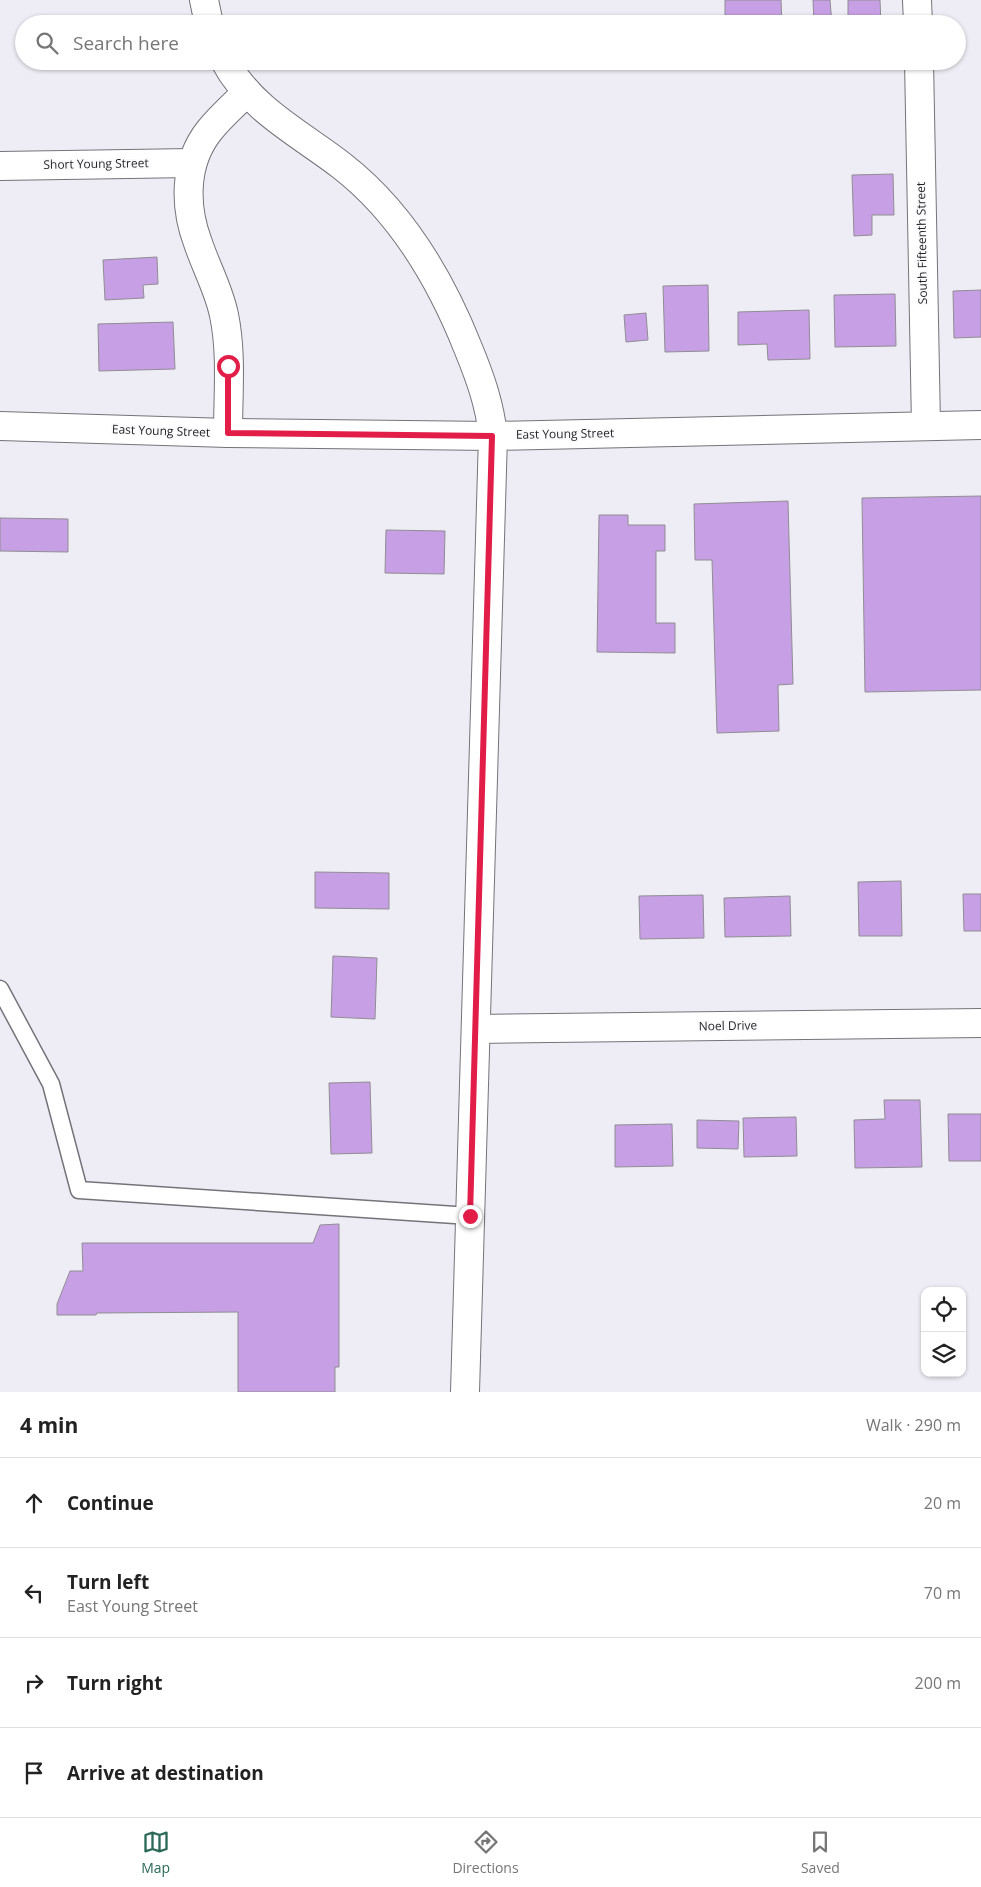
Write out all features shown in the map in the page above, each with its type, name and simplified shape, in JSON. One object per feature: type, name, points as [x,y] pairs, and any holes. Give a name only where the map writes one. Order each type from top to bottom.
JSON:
[{"type":"street","points":[[204,0],[207,15]]},
{"type":"street","points":[[918,0],[918,15]]},
{"type":"street","points":[[230,70],[234,78],[247,92],[277,119],[343,167],[364,186],[390,214],[414,245],[434,274],[465,340],[484,388],[492,421],[465,1392]]},
{"type":"street","name":"South Fifteenth Street","points":[[919,70],[926,426]]},
{"type":"street","points":[[228,433],[227,332],[219,298],[197,241],[189,208],[188,194],[192,163],[203,139],[211,128],[247,92]]},
{"type":"street","name":"Short Young Street","points":[[0,166],[192,163]]},
{"type":"street","name":"East Young Street","points":[[0,426],[228,433],[492,436],[981,425]]},
{"type":"street","name":"Noel Drive","points":[[476,1029],[981,1023]]},
{"type":"lane","points":[[0,989],[52,1084],[79,1190],[470,1216]]},
{"type":"building","points":[[725,0],[781,0],[782,15],[725,15]]},
{"type":"building","points":[[813,0],[830,0],[831,15],[814,15]]},
{"type":"building","points":[[848,0],[880,0],[881,15],[848,15]]},
{"type":"building","points":[[893,174],[894,215],[872,215],[872,235],[854,236],[852,175]]},
{"type":"building","points":[[157,257],[158,284],[143,285],[144,298],[105,300],[103,260]]},
{"type":"building","points":[[708,285],[709,351],[665,352],[663,286]]},
{"type":"building","points":[[981,290],[981,337],[954,338],[953,291]]},
{"type":"building","points":[[895,294],[896,346],[835,347],[834,295]]},
{"type":"building","points":[[809,310],[810,359],[768,360],[767,344],[738,345],[738,312]]},
{"type":"building","points":[[646,313],[648,340],[626,342],[624,315]]},
{"type":"building","points":[[173,322],[175,369],[99,371],[98,324]]},
{"type":"building","points":[[981,496],[981,690],[865,692],[862,498]]},
{"type":"building","points":[[788,501],[793,684],[778,685],[779,731],[717,733],[712,560],[695,560],[694,504]]},
{"type":"building","points":[[599,515],[628,515],[628,525],[665,525],[665,551],[656,551],[656,623],[675,623],[675,653],[597,652]]},
{"type":"building","points":[[0,518],[68,519],[68,552],[0,551]]},
{"type":"building","points":[[386,530],[445,531],[444,574],[385,573]]},
{"type":"building","points":[[315,872],[389,873],[389,909],[315,908]]},
{"type":"building","points":[[901,881],[902,936],[859,936],[858,882]]},
{"type":"building","points":[[963,894],[981,894],[981,931],[964,931]]},
{"type":"building","points":[[703,895],[704,938],[640,939],[639,896]]},
{"type":"building","points":[[790,896],[791,936],[725,937],[724,898]]},
{"type":"building","points":[[333,956],[377,958],[375,1019],[331,1017]]},
{"type":"building","points":[[370,1082],[372,1153],[331,1154],[329,1083]]},
{"type":"building","points":[[884,1100],[920,1100],[922,1167],[855,1168],[854,1120],[885,1119]]},
{"type":"building","points":[[948,1114],[981,1114],[981,1161],[949,1161]]},
{"type":"building","points":[[796,1117],[797,1156],[744,1157],[743,1118]]},
{"type":"building","points":[[697,1120],[739,1121],[738,1149],[697,1148]]},
{"type":"building","points":[[672,1124],[673,1166],[615,1167],[615,1125]]},
{"type":"building","points":[[339,1224],[339,1367],[335,1367],[335,1392],[238,1392],[238,1312],[57,1315],[57,1304],[70,1271],[83,1271],[82,1243],[313,1243],[320,1225]]},
{"type":"route","points":[[228,366],[228,433],[492,436],[470,1216]]}]
